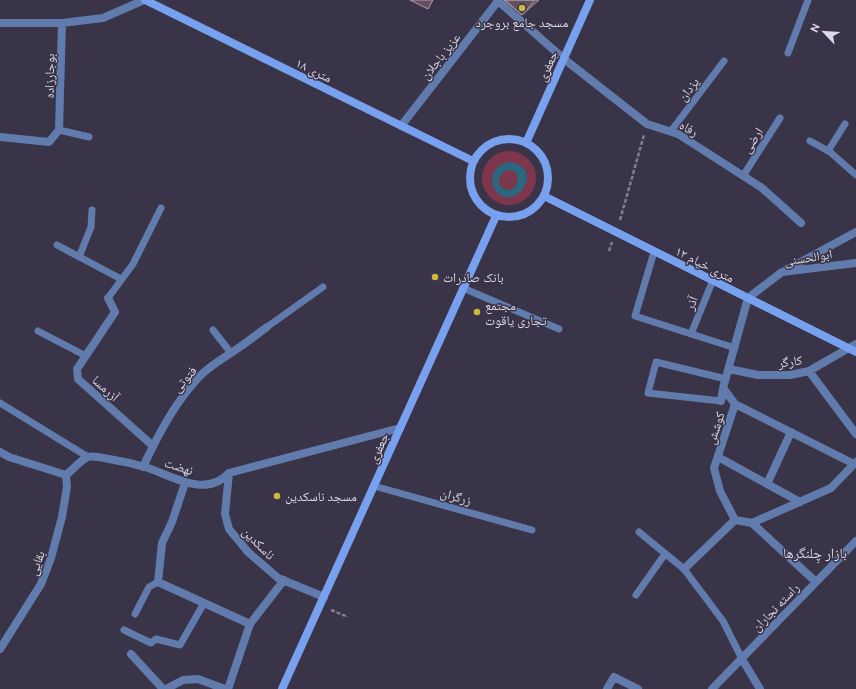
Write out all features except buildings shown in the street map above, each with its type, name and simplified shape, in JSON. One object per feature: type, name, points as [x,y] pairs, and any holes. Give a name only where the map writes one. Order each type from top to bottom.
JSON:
[{"type":"street","points":[[0,23],[62,23],[103,18],[144,0]]},
{"type":"street","name":"۱۸ متری","points":[[144,0],[473,162]]},
{"type":"street","name":"جعفری","points":[[526,143],[590,0]]},
{"type":"street","name":"عزیز باجلان","points":[[401,126],[498,1]]},
{"type":"street","name":"رفاه","points":[[498,1],[564,59],[647,124],[678,134],[762,188],[801,223]]},
{"type":"street","name":"بوجارزاده","points":[[59,130],[62,23]]},
{"type":"street","points":[[0,137],[49,142],[59,130]]},
{"type":"street","points":[[502,139],[514,139],[526,143],[536,150],[544,160],[548,171],[548,183],[544,196],[538,205],[519,217],[507,218],[496,216],[486,211],[472,194],[469,183],[473,162],[480,151],[490,143],[502,139]]},
{"type":"street","name":"۱۲ متری خیام","points":[[544,196],[654,252],[854,348]]},
{"type":"street","name":"جعفری","points":[[282,689],[496,216]]},
{"type":"street","points":[[782,272],[856,232]]},
{"type":"street","name":"ابوالحسنی","points":[[748,298],[782,272],[856,263]]},
{"type":"street","name":"آزرمسا","points":[[108,298],[115,312],[77,369],[78,379],[153,446]]},
{"type":"street","points":[[721,401],[723,388],[748,298]]},
{"type":"street","name":"فتوتی","points":[[143,467],[160,433],[182,399],[200,376],[216,362],[267,327]]},
{"type":"street","name":"کارگر","points":[[729,369],[758,375],[790,375],[809,371],[854,348]]},
{"type":"street","points":[[809,371],[856,434]]},
{"type":"street","name":"کوشش","points":[[723,388],[735,404],[714,468],[720,491],[735,520]]},
{"type":"street","points":[[735,404],[855,463],[831,488],[752,523]]},
{"type":"street","name":"نهضت","points":[[88,457],[97,457],[143,467],[185,483],[210,485],[224,479],[229,473],[400,428]]},
{"type":"street","points":[[767,484],[791,432]]},
{"type":"street","points":[[0,452],[9,457],[66,475],[88,457]]},
{"type":"street","points":[[718,457],[800,502]]},
{"type":"street","name":"ناسکدین","points":[[229,473],[224,514],[229,529],[248,552],[278,578],[324,597]]},
{"type":"street","name":"بقایی","points":[[0,649],[41,584],[51,558],[62,517],[67,487],[66,475]]},
{"type":"street","points":[[185,483],[172,522],[162,543],[158,582],[250,624]]},
{"type":"street","points":[[684,569],[735,520],[752,523],[816,582]]},
{"type":"street","name":"راسته نجاران","points":[[712,689],[856,542]]},
{"type":"street","points":[[228,689],[250,624],[284,580]]},
{"type":"street","points":[[131,654],[164,689],[183,680],[198,679],[225,689]]},
{"type":"street","points":[[742,659],[760,689]]},
{"type":"street","points":[[607,689],[614,677],[638,689]]},
{"type":"lane","points":[[788,53],[808,0]]},
{"type":"lane","name":"یزدان","points":[[671,131],[724,61]]},
{"type":"lane","name":"ارضی","points":[[743,176],[780,118]]},
{"type":"lane","points":[[828,151],[845,124]]},
{"type":"lane","points":[[59,130],[89,137]]},
{"type":"lane","points":[[810,141],[828,151],[856,175]]},
{"type":"lane","points":[[108,298],[132,264],[161,208]]},
{"type":"lane","points":[[80,257],[91,227],[92,210]]},
{"type":"lane","points":[[58,245],[121,279]]},
{"type":"lane","points":[[654,252],[635,316],[735,348]]},
{"type":"lane","name":"آذر","points":[[691,334],[713,280]]},
{"type":"lane","points":[[267,327],[323,287]]},
{"type":"lane","points":[[463,288],[559,329]]},
{"type":"lane","points":[[213,330],[231,353]]},
{"type":"lane","points":[[38,331],[86,356]]},
{"type":"lane","points":[[721,401],[648,393],[656,362],[726,379]]},
{"type":"lane","points":[[0,403],[88,457]]},
{"type":"lane","name":"زرگران","points":[[374,486],[532,530]]},
{"type":"lane","points":[[639,532],[684,569],[723,621],[742,659]]},
{"type":"lane","points":[[636,595],[665,554]]},
{"type":"lane","points":[[134,614],[149,587],[158,582]]},
{"type":"lane","points":[[124,630],[151,643],[156,639],[180,645],[204,603]]},
{"type":"path","points":[[616,232],[647,124]]},
{"type":"path","points":[[320,606],[348,617]]},
{"type":"shaded area","points":[[504,151],[514,151],[524,155],[532,163],[536,173],[536,183],[532,193],[524,201],[514,205],[504,205],[494,201],[486,193],[482,183],[482,173],[486,163],[494,155]]},
{"type":"water","points":[[509,162],[520,166],[526,172],[527,180],[524,188],[518,194],[511,197],[503,196],[495,190],[493,185],[492,176],[494,172],[504,163]],"holes":[[[505,170],[514,171],[518,177],[516,186],[511,190],[504,189],[499,184],[499,178]]]},
{"type":"place","name":"مسجد جامع بروجرد","points":[[522,8]]},
{"type":"place","name":"بانک صادرات","points":[[435,277]]},
{"type":"place","name":"مجتمع تجاری یاقوت","points":[[477,312]]},
{"type":"place","name":"مسجد ناسکدین","points":[[277,496]]},
{"type":"district","name":"بازار چِلنگرها","points":[[815,553]]}]
